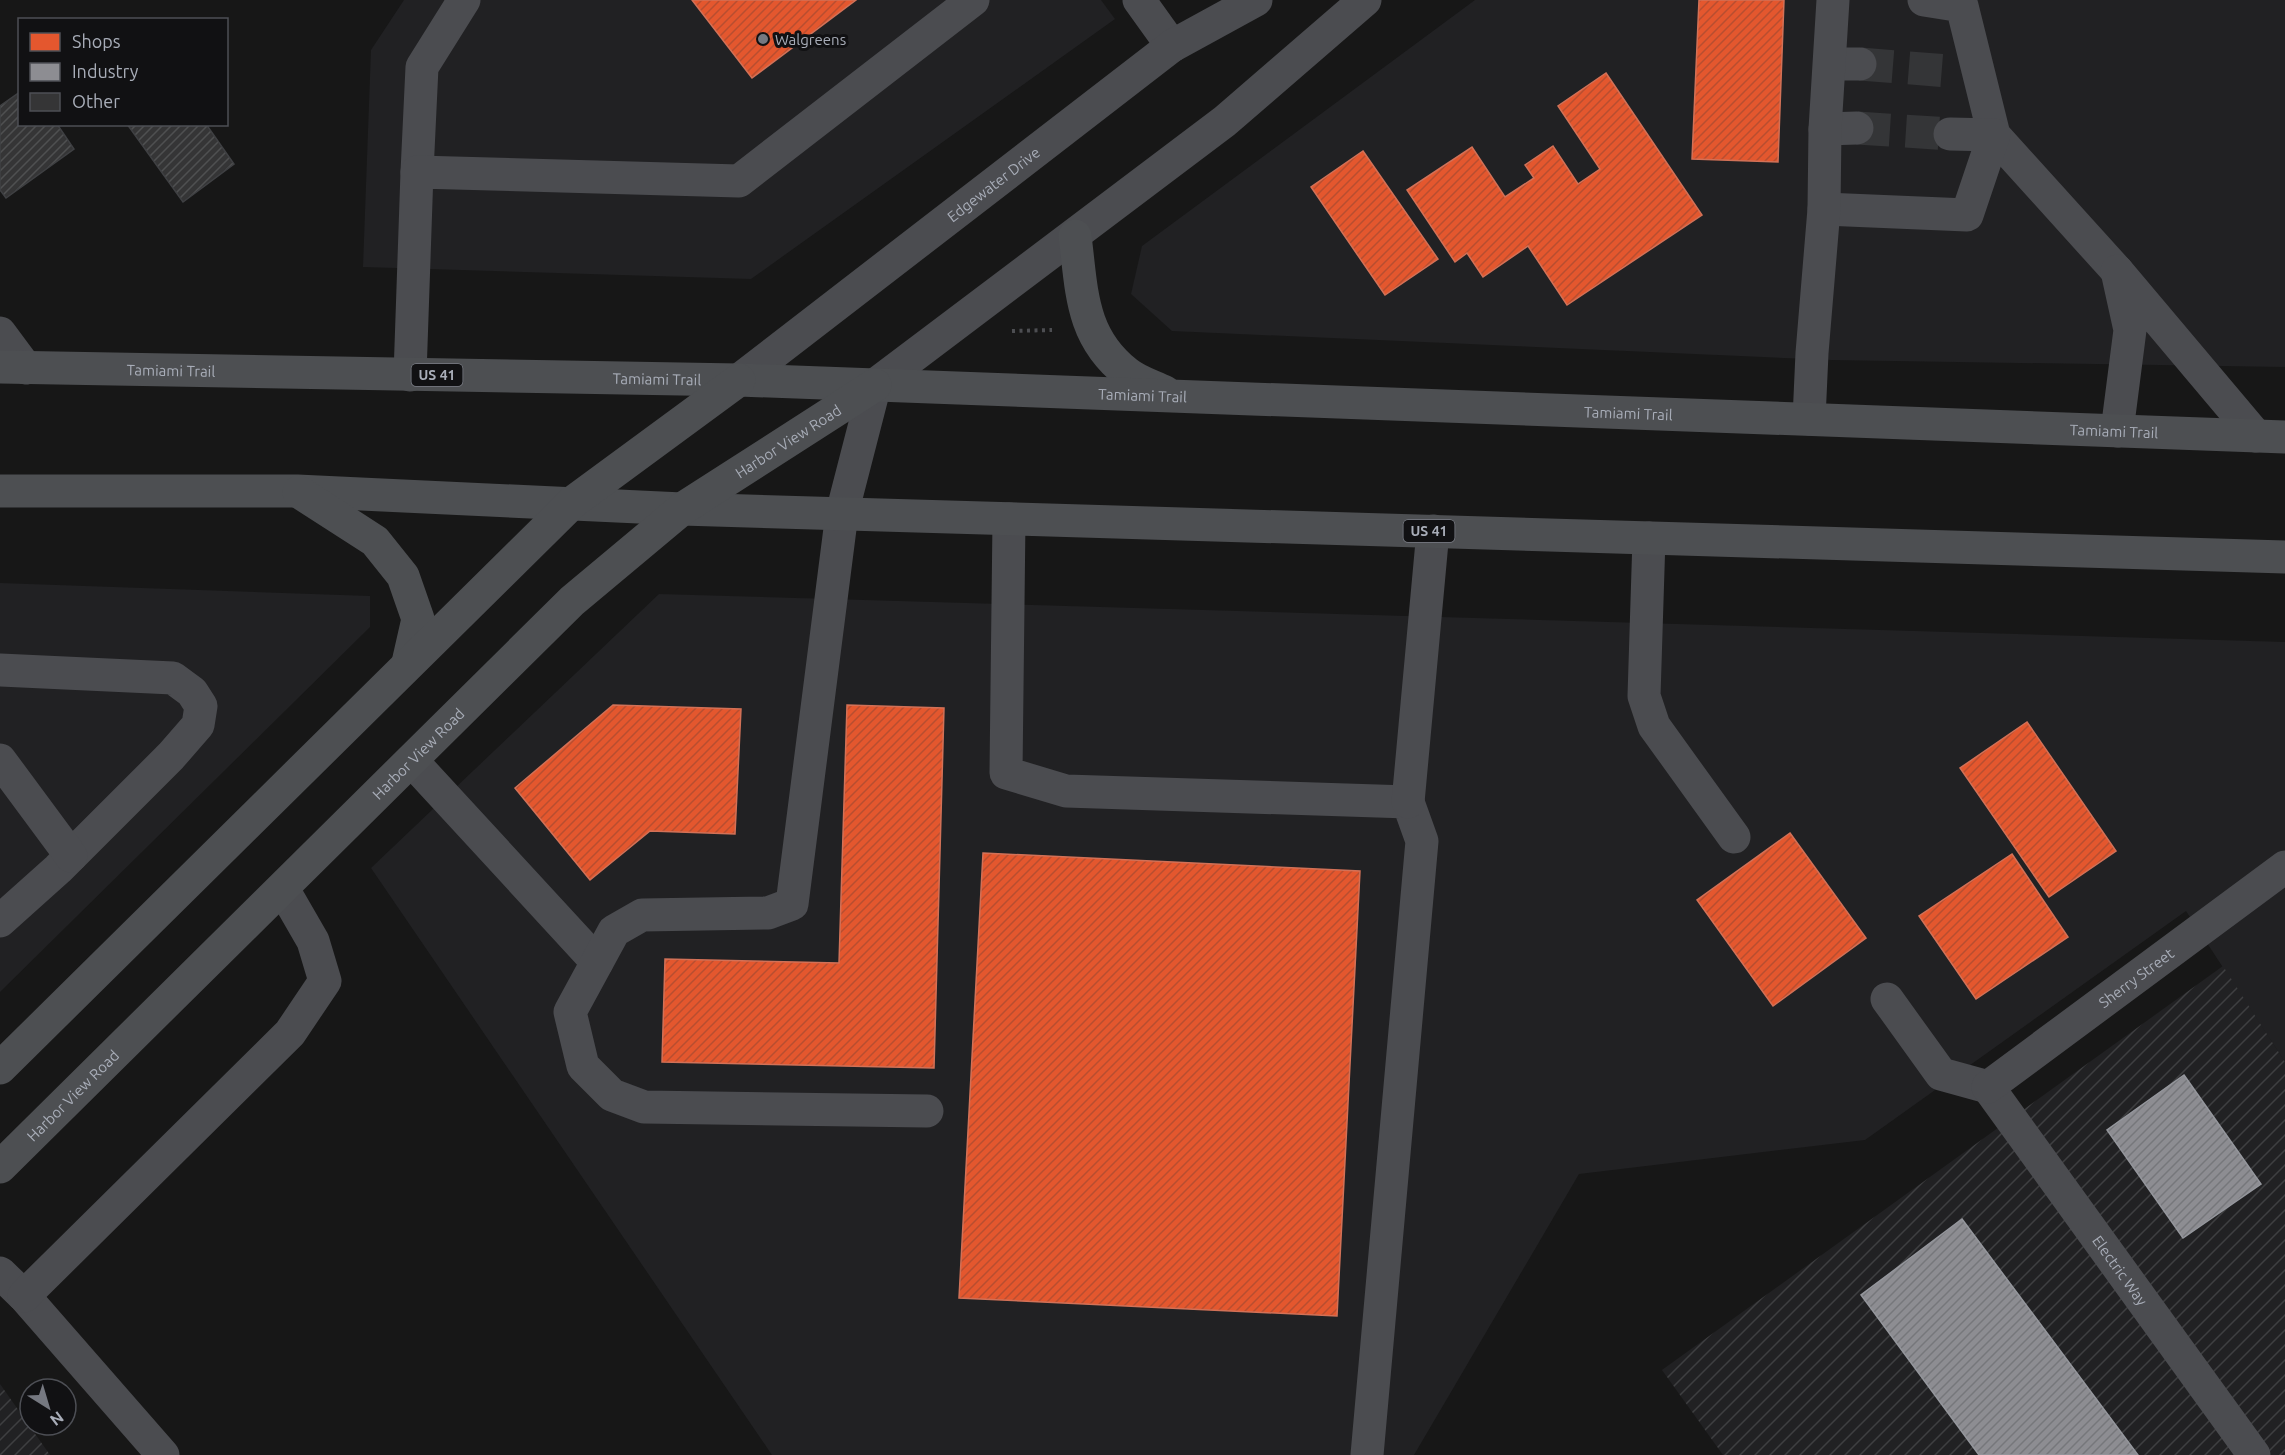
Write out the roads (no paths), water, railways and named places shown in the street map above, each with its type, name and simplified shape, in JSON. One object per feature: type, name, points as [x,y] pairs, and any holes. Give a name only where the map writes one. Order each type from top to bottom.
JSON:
[{"type":"main road","points":[[1075,236],[1083,308],[1097,339],[1128,374],[1172,396]]},
{"type":"main road","name":"Tamiami Trail","points":[[13,368],[740,380],[2270,436]]},
{"type":"main road","points":[[0,1068],[573,502],[740,380]]},
{"type":"main road","name":"Harbor View Road","points":[[0,1167],[412,762],[572,601],[682,509],[875,385]]},
{"type":"main road","name":"US 41","points":[[0,491],[297,491],[573,502],[682,509],[2283,556]]},
{"type":"main road","points":[[297,491],[375,541],[403,576],[418,619],[408,663]]},
{"type":"street","points":[[410,375],[422,67],[464,0]]},
{"type":"street","points":[[417,172],[739,181],[973,0]]},
{"type":"street","points":[[1139,0],[1172,46]]},
{"type":"street","name":"Edgewater Drive","points":[[740,380],[1172,46],[1256,0]]},
{"type":"street","points":[[927,1110],[644,1107],[612,1095],[583,1066],[570,1012],[614,931],[642,915],[768,913],[792,904],[842,513],[875,385],[1226,121],[1365,0]]},
{"type":"street","points":[[1809,419],[1824,209],[1841,129],[1846,64],[1833,0]]},
{"type":"street","points":[[1924,0],[1962,6],[1964,73],[1994,135],[2270,436]]},
{"type":"street","points":[[1950,134],[1994,135]]},
{"type":"street","points":[[1824,209],[1967,214],[1994,135]]},
{"type":"street","points":[[2117,271],[2130,330],[2117,431]]},
{"type":"street","points":[[0,333],[13,368]]},
{"type":"street","points":[[1009,519],[1006,772],[1066,791],[1408,802]]},
{"type":"street","points":[[1367,1455],[1422,841],[1408,802],[1433,531]]},
{"type":"street","points":[[1649,538],[1644,696],[1654,726],[1734,837]]},
{"type":"street","points":[[0,670],[173,678],[192,692],[201,706],[198,725],[171,756],[71,856],[0,921]]},
{"type":"street","points":[[0,760],[71,856]]},
{"type":"street","points":[[412,762],[597,962]]},
{"type":"street","name":"Sherry Street","points":[[1988,1087],[2285,867]]},
{"type":"street","points":[[24,1296],[290,1033],[325,981],[313,941],[283,889]]},
{"type":"street","points":[[1887,999],[1941,1074],[1988,1087]]},
{"type":"street","name":"Electric Way","points":[[1988,1087],[2254,1455]]},
{"type":"street","points":[[0,1273],[24,1296],[163,1455]]},
{"type":"tunnel","points":[[1860,64],[1948,71]]},
{"type":"tunnel","points":[[1857,128],[1950,134]]},
{"type":"place","name":"Walgreens","points":[[763,39]]}]
